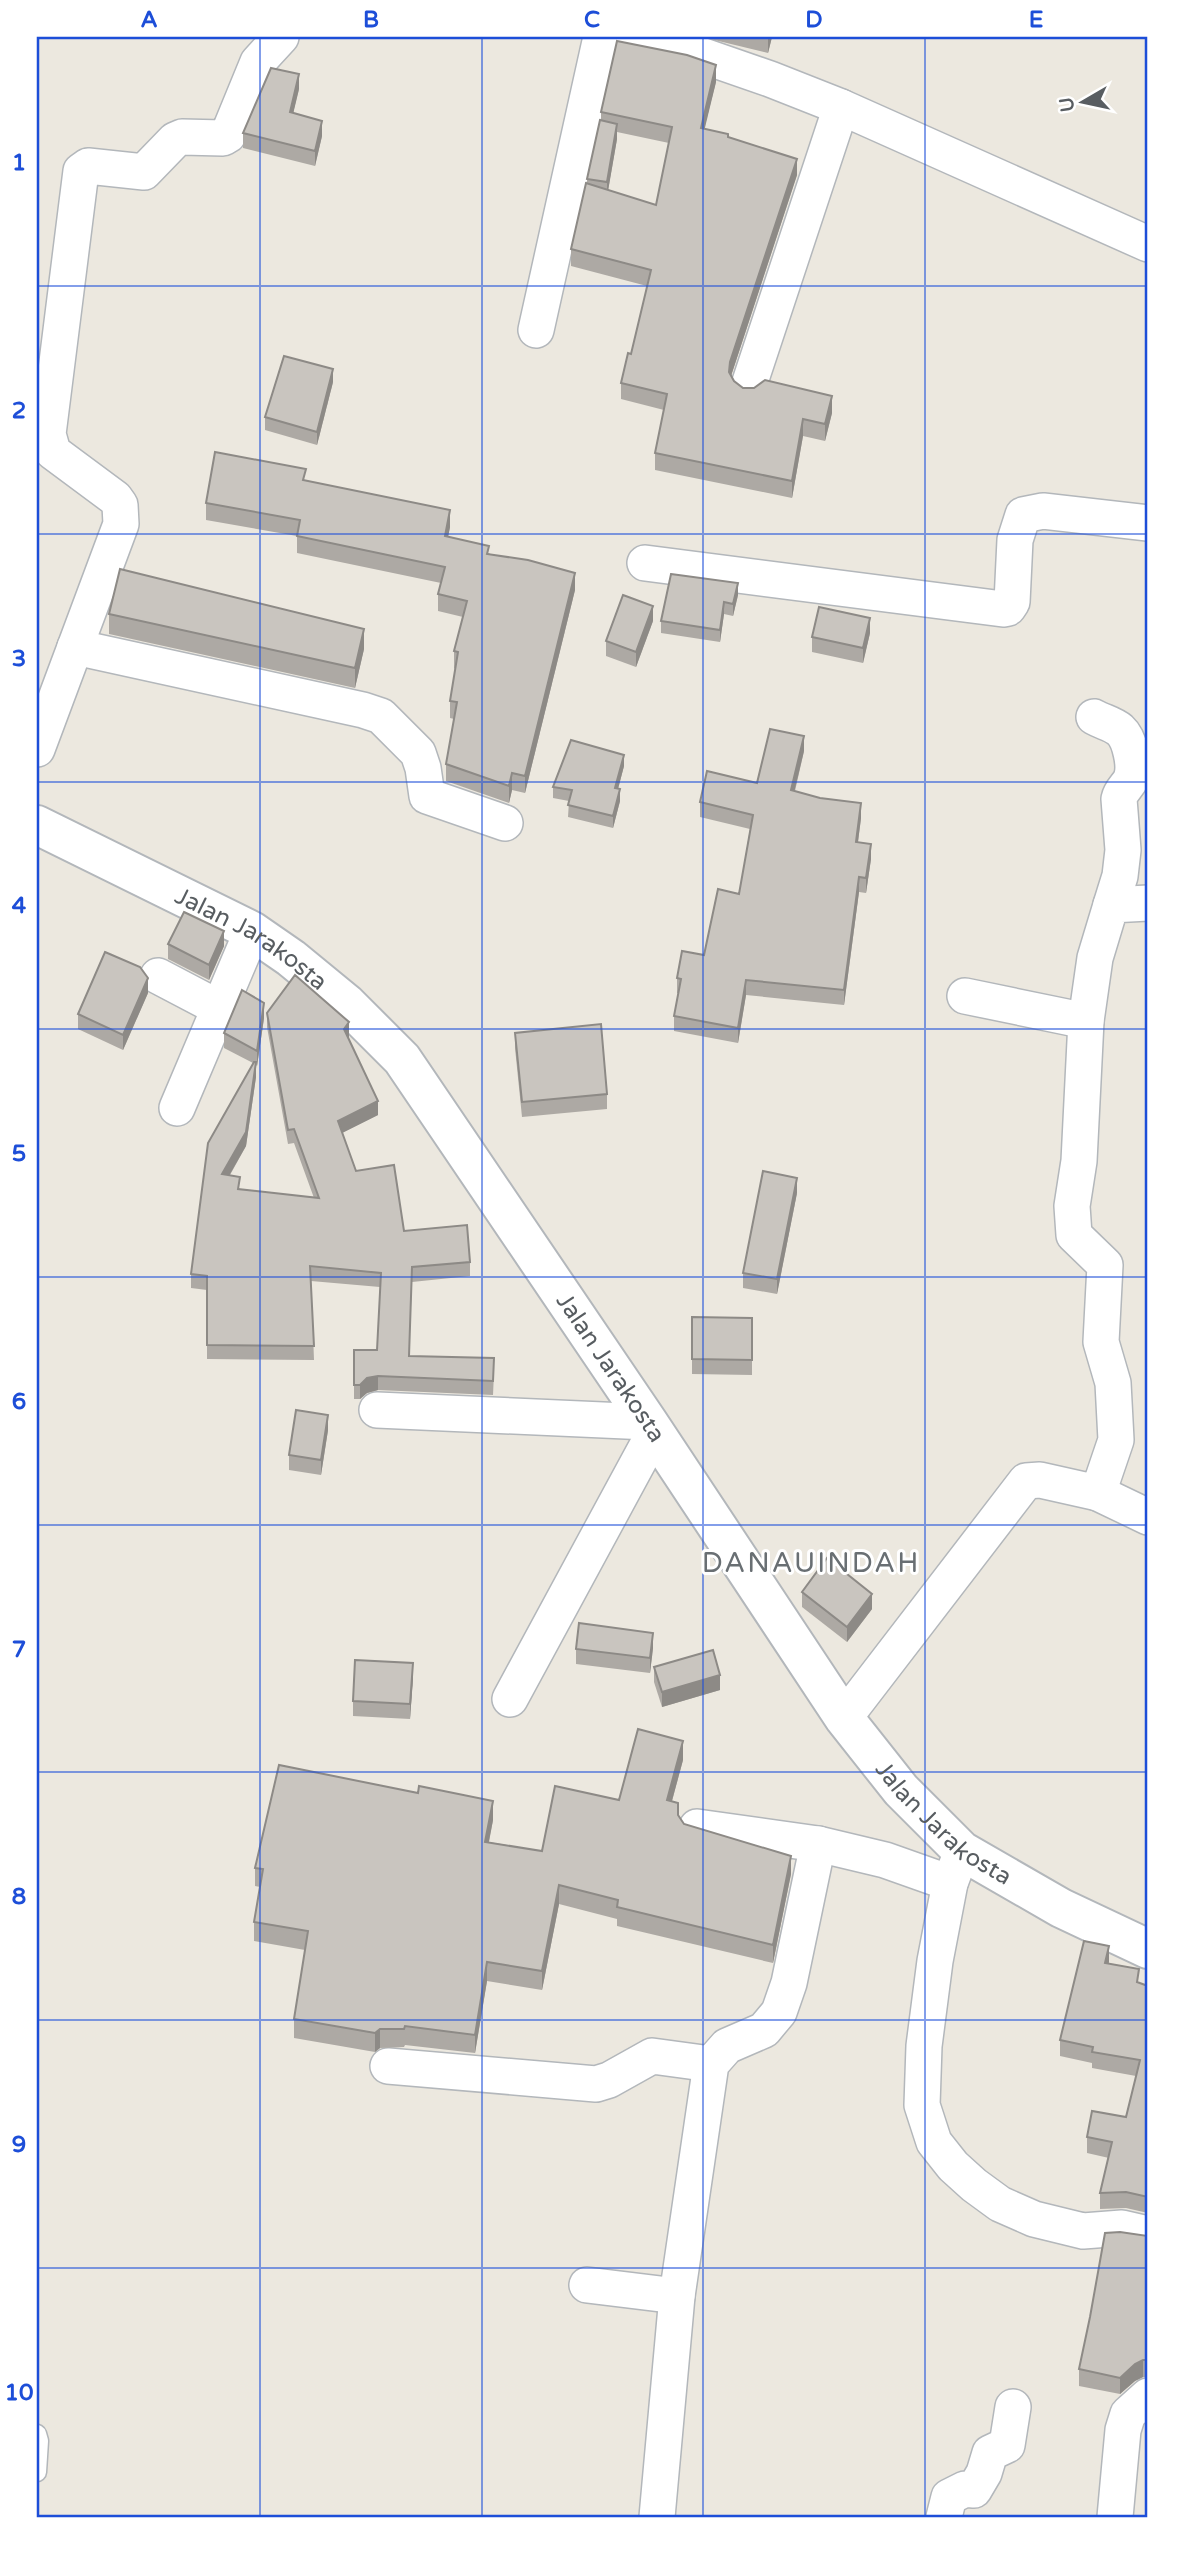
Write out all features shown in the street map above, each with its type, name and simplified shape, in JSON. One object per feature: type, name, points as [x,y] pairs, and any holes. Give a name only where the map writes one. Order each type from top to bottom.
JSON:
[{"type":"street","points":[[37,749],[121,524],[122,514],[115,498],[53,452],[48,434],[81,171],[88,166],[144,172],[175,140],[183,137],[222,138],[228,135],[258,62],[281,37]]},
{"type":"street","points":[[536,330],[601,37]]},
{"type":"street","points":[[615,37],[692,52],[841,107],[1148,244]]},
{"type":"street","points":[[749,385],[841,107]]},
{"type":"street","points":[[645,563],[991,609],[1008,608],[1012,602],[1015,540],[1023,515],[1043,511],[1148,523]]},
{"type":"street","points":[[75,647],[381,716],[418,753],[427,796],[505,823]]},
{"type":"street","points":[[1094,717],[1122,732],[1129,746],[1132,765],[1131,778],[1121,792],[1123,850],[1120,876],[1095,958],[1086,1021],[1079,1161],[1072,1206],[1074,1235],[1105,1265],[1101,1342],[1113,1383],[1116,1440],[1098,1493]]},
{"type":"street","name":"Jalan Jarakosta","points":[[37,825],[252,930],[347,1004],[402,1059],[844,1718],[901,1790],[956,1867],[1061,1908],[1148,1949]]},
{"type":"street","points":[[1111,905],[1148,903]]},
{"type":"street","points":[[177,1108],[252,930]]},
{"type":"street","points":[[158,976],[219,1008]]},
{"type":"street","points":[[965,996],[1086,1021]]},
{"type":"street","points":[[377,1410],[651,1428],[510,1699]]},
{"type":"street","points":[[844,1718],[1026,1481],[1040,1480],[1098,1493],[1148,1517]]},
{"type":"street","points":[[697,1827],[818,1844],[884,1860],[956,1867],[935,1961],[925,2046],[922,2105],[934,2142],[953,2166],[974,2185],[1000,2204],[1023,2214],[1083,2231],[1122,2228],[1148,2234]]},
{"type":"street","points":[[657,2517],[677,2296],[711,2064],[727,2046],[764,2030],[779,2012],[789,1983],[818,1844]]},
{"type":"street","points":[[388,2066],[596,2084],[609,2080],[652,2056],[711,2064]]},
{"type":"street","points":[[587,2285],[677,2296]]},
{"type":"street","points":[[1115,2517],[1123,2430],[1128,2414],[1148,2396]]},
{"type":"street","points":[[944,2517],[949,2497],[965,2489],[974,2490],[984,2473],[990,2453],[1006,2445],[1013,2407]]},
{"type":"lane","points":[[37,2434],[37,2472]]},
{"type":"building","points":[[617,41],[687,55],[716,65],[701,128],[728,134],[728,137],[797,159],[729,372],[734,381],[743,388],[754,388],[765,380],[832,396],[825,424],[803,419],[792,481],[655,453],[667,394],[621,383],[628,353],[631,354],[651,270],[571,249],[586,183],[656,205],[672,127],[601,112]]},
{"type":"building","points":[[271,68],[299,74],[290,112],[322,121],[315,151],[243,133]]},
{"type":"building","points":[[600,120],[617,124],[607,182],[587,179]]},
{"type":"building","points":[[284,356],[333,369],[317,432],[265,417]]},
{"type":"building","points":[[215,452],[306,469],[303,480],[450,510],[445,536],[489,546],[487,554],[528,560],[575,573],[525,776],[512,773],[509,786],[446,764],[457,702],[450,701],[458,652],[454,651],[467,601],[438,594],[445,567],[297,536],[300,520],[206,503]]},
{"type":"building","points":[[120,569],[364,629],[355,668],[109,614]]},
{"type":"building","points":[[671,574],[738,583],[733,604],[724,602],[720,630],[661,621]]},
{"type":"building","points":[[623,595],[653,606],[636,652],[606,641]]},
{"type":"building","points":[[819,607],[870,618],[863,648],[812,637]]},
{"type":"building","points":[[770,729],[804,736],[791,790],[820,798],[861,803],[856,842],[871,844],[866,878],[859,877],[844,990],[746,980],[738,1028],[674,1016],[681,979],[677,978],[682,951],[704,955],[718,889],[739,894],[753,815],[700,802],[707,771],[757,783]]},
{"type":"building","points":[[571,740],[624,755],[615,788],[620,789],[613,816],[568,805],[572,790],[553,787]]},
{"type":"building","points":[[184,912],[224,931],[209,965],[168,944]]},
{"type":"building","points":[[105,952],[140,967],[148,978],[123,1035],[78,1014]]},
{"type":"building","points":[[295,975],[349,1022],[344,1029],[378,1101],[338,1121],[356,1171],[394,1165],[404,1231],[467,1225],[470,1262],[412,1267],[409,1356],[494,1358],[493,1381],[378,1376],[367,1378],[360,1385],[354,1385],[354,1350],[377,1350],[381,1273],[310,1266],[314,1346],[207,1345],[207,1276],[191,1274],[208,1143],[254,1062],[246,1132],[222,1174],[240,1177],[238,1189],[319,1198],[294,1129],[288,1130],[267,1013]]},
{"type":"building","points":[[242,990],[264,1003],[257,1051],[224,1033]]},
{"type":"building","points":[[601,1024],[607,1094],[522,1102],[515,1033]]},
{"type":"building","points":[[763,1171],[797,1178],[777,1279],[743,1273]]},
{"type":"building","points":[[692,1317],[752,1318],[752,1360],[692,1359]]},
{"type":"building","points":[[296,1410],[328,1415],[321,1460],[289,1455]]},
{"type":"building","points":[[827,1558],[872,1594],[847,1627],[802,1592]]},
{"type":"building","points":[[579,1623],[653,1633],[650,1658],[576,1649]]},
{"type":"building","points":[[713,1650],[720,1675],[662,1692],[654,1667]]},
{"type":"building","points":[[355,1660],[413,1663],[410,1704],[353,1701]]},
{"type":"building","points":[[638,1729],[683,1741],[667,1800],[678,1803],[678,1815],[684,1824],[791,1856],[773,1945],[617,1907],[618,1900],[559,1885],[542,1971],[487,1962],[475,2035],[405,2026],[404,2029],[380,2029],[375,2033],[294,2019],[308,1931],[254,1922],[263,1869],[255,1868],[279,1765],[418,1793],[419,1786],[493,1801],[485,1842],[542,1851],[555,1786],[619,1800]]},
{"type":"building","points":[[1084,1941],[1109,1946],[1105,1963],[1139,1969],[1137,1982],[1148,1986],[1148,2197],[1126,2192],[1100,2193],[1112,2142],[1087,2137],[1092,2111],[1126,2117],[1140,2060],[1092,2052],[1093,2047],[1060,2040]]},
{"type":"building","points":[[1105,2233],[1148,2236],[1148,2360],[1135,2364],[1120,2378],[1079,2369]]},
{"type":"district","name":"DANAUINDAH","points":[[811,1562]]}]
